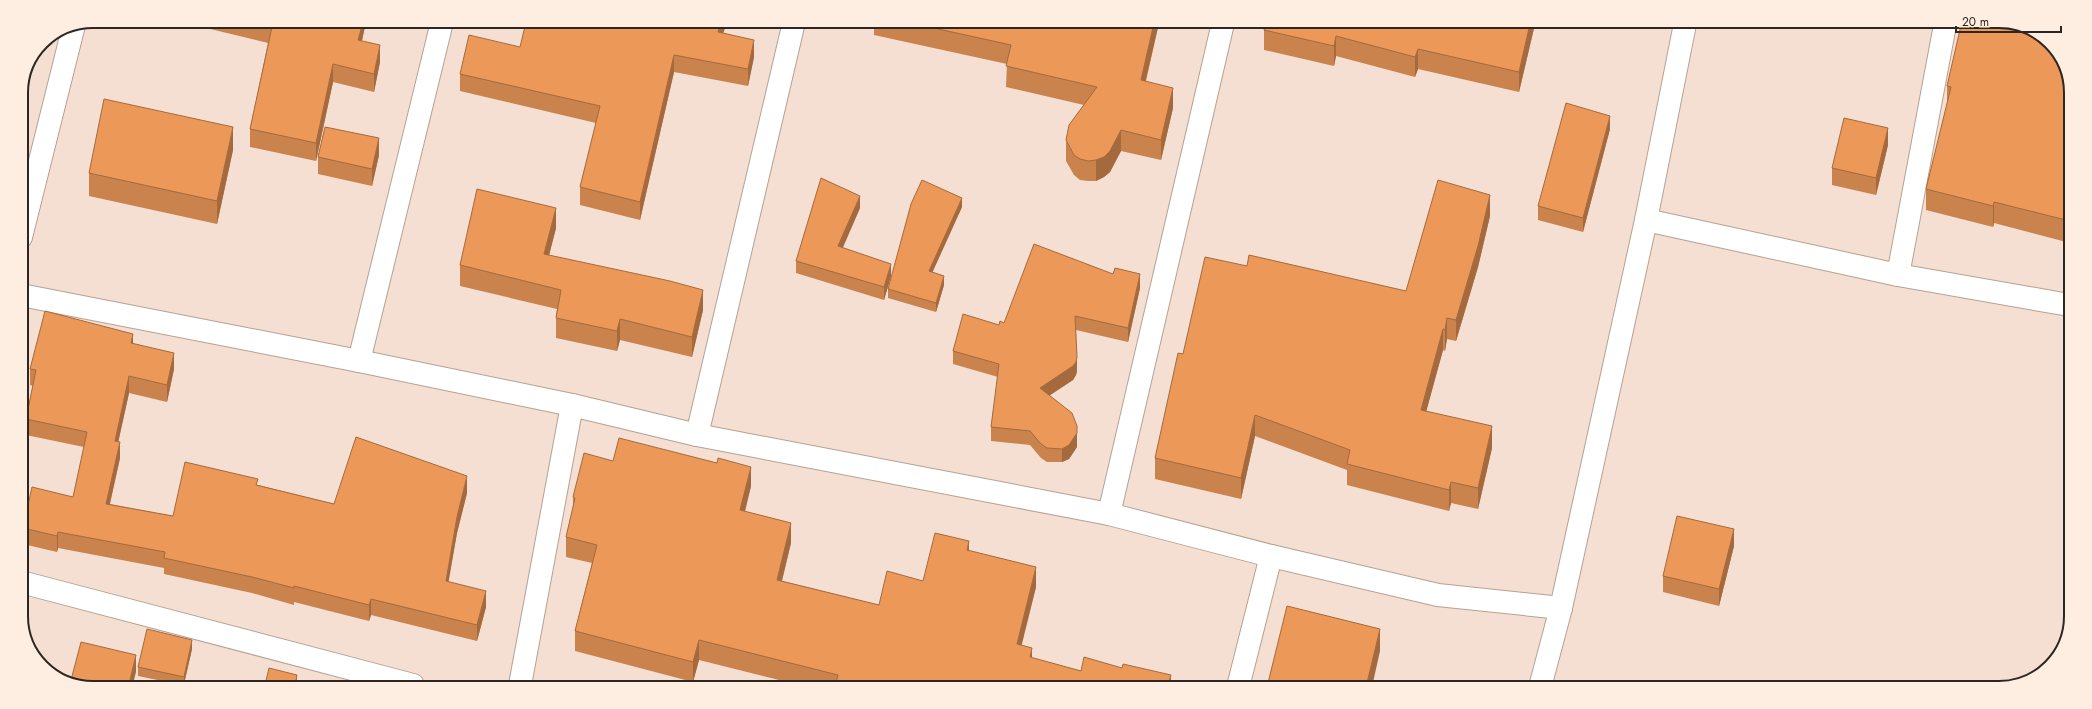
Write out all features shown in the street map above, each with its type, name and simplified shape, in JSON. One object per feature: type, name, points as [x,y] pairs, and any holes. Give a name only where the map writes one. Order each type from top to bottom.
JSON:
[{"type":"street","points":[[359,361],[441,28]]},
{"type":"street","points":[[697,435],[793,28]]},
{"type":"street","points":[[1109,514],[1222,28]]},
{"type":"street","points":[[1542,681],[1561,608],[1646,220],[1684,28]]},
{"type":"street","points":[[1898,275],[1944,28]]},
{"type":"street","points":[[28,209],[72,32]]},
{"type":"street","points":[[1646,220],[1898,275],[2064,304]]},
{"type":"street","points":[[28,297],[359,361],[572,405],[697,435],[1109,514],[1271,556],[1438,595],[1561,608]]},
{"type":"street","points":[[521,681],[572,405]]},
{"type":"street","points":[[1239,681],[1271,556]]},
{"type":"street","points":[[28,584],[398,681]]},
{"type":"building","points":[[272,28],[361,28],[358,40],[380,45],[374,74],[333,64],[316,143],[250,129]]},
{"type":"building","points":[[525,28],[719,28],[718,32],[754,40],[748,69],[674,55],[640,202],[580,187],[600,106],[460,74],[469,35],[520,47]]},
{"type":"building","points":[[934,28],[1153,28],[1141,80],[1173,88],[1161,140],[1121,130],[1110,151],[1104,157],[1088,161],[1080,159],[1074,155],[1066,140],[1069,125],[1097,87],[1006,66],[1011,45]]},
{"type":"building","points":[[1265,28],[1529,28],[1519,72],[1418,49],[1415,57],[1336,36],[1334,46],[1264,30]]},
{"type":"building","points":[[1960,28],[1999,28],[2020,31],[2038,41],[2045,47],[2051,54],[2061,72],[2064,89],[2064,220],[1994,202],[1993,206],[1926,189],[1951,87],[1947,86]]},
{"type":"building","points":[[104,99],[233,127],[217,201],[89,173]]},
{"type":"building","points":[[1566,103],[1610,116],[1583,218],[1538,206]]},
{"type":"building","points":[[1844,118],[1888,128],[1876,178],[1832,168]]},
{"type":"building","points":[[325,127],[379,138],[372,169],[318,157]]},
{"type":"building","points":[[821,178],[860,196],[838,246],[891,264],[884,287],[796,261]]},
{"type":"building","points":[[922,180],[962,198],[929,271],[944,276],[936,303],[888,289],[911,204]]},
{"type":"building","points":[[1438,180],[1490,195],[1478,246],[1456,320],[1447,318],[1445,330],[1443,329],[1421,410],[1492,426],[1478,488],[1451,482],[1449,490],[1347,464],[1350,450],[1255,415],[1241,478],[1155,458],[1178,353],[1183,354],[1205,257],[1247,266],[1249,255],[1406,291]]},
{"type":"building","points":[[477,189],[556,208],[544,254],[670,281],[703,290],[692,337],[620,319],[617,331],[556,318],[561,290],[460,265]]},
{"type":"building","points":[[1034,244],[1113,274],[1115,268],[1140,274],[1128,328],[1075,316],[1076,362],[1073,366],[1040,388],[1072,413],[1077,426],[1077,433],[1069,445],[1062,449],[1047,448],[1041,444],[1030,431],[991,427],[999,364],[953,351],[963,314],[999,325],[1000,321],[1004,323]]},
{"type":"building","points":[[45,311],[133,334],[131,343],[174,353],[167,385],[129,376],[115,441],[120,442],[106,504],[173,516],[185,462],[258,479],[256,485],[334,504],[356,437],[467,476],[457,517],[446,581],[486,591],[477,625],[371,599],[369,605],[294,586],[294,588],[252,577],[164,558],[165,552],[58,532],[57,536],[28,529],[28,505],[32,487],[73,497],[87,432],[28,419],[28,409],[36,370],[30,369]]},
{"type":"building","points":[[619,438],[717,463],[718,458],[751,467],[740,510],[791,523],[777,580],[879,605],[887,571],[923,581],[935,533],[969,541],[967,550],[1036,567],[1017,644],[1032,648],[1030,657],[1081,671],[1084,657],[1122,668],[1123,664],[1171,675],[1169,681],[836,681],[838,675],[699,640],[693,662],[575,631],[597,545],[566,537],[575,498],[573,497],[584,453],[613,461]]},
{"type":"building","points":[[1677,516],[1734,529],[1719,589],[1663,576]]},
{"type":"building","points":[[1287,606],[1380,629],[1367,681],[1268,681]]},
{"type":"building","points":[[147,629],[192,640],[184,677],[138,667]]},
{"type":"building","points":[[81,642],[136,655],[130,681],[93,681],[72,678]]},
{"type":"building","points":[[269,668],[297,675],[296,681],[266,681]]}]
